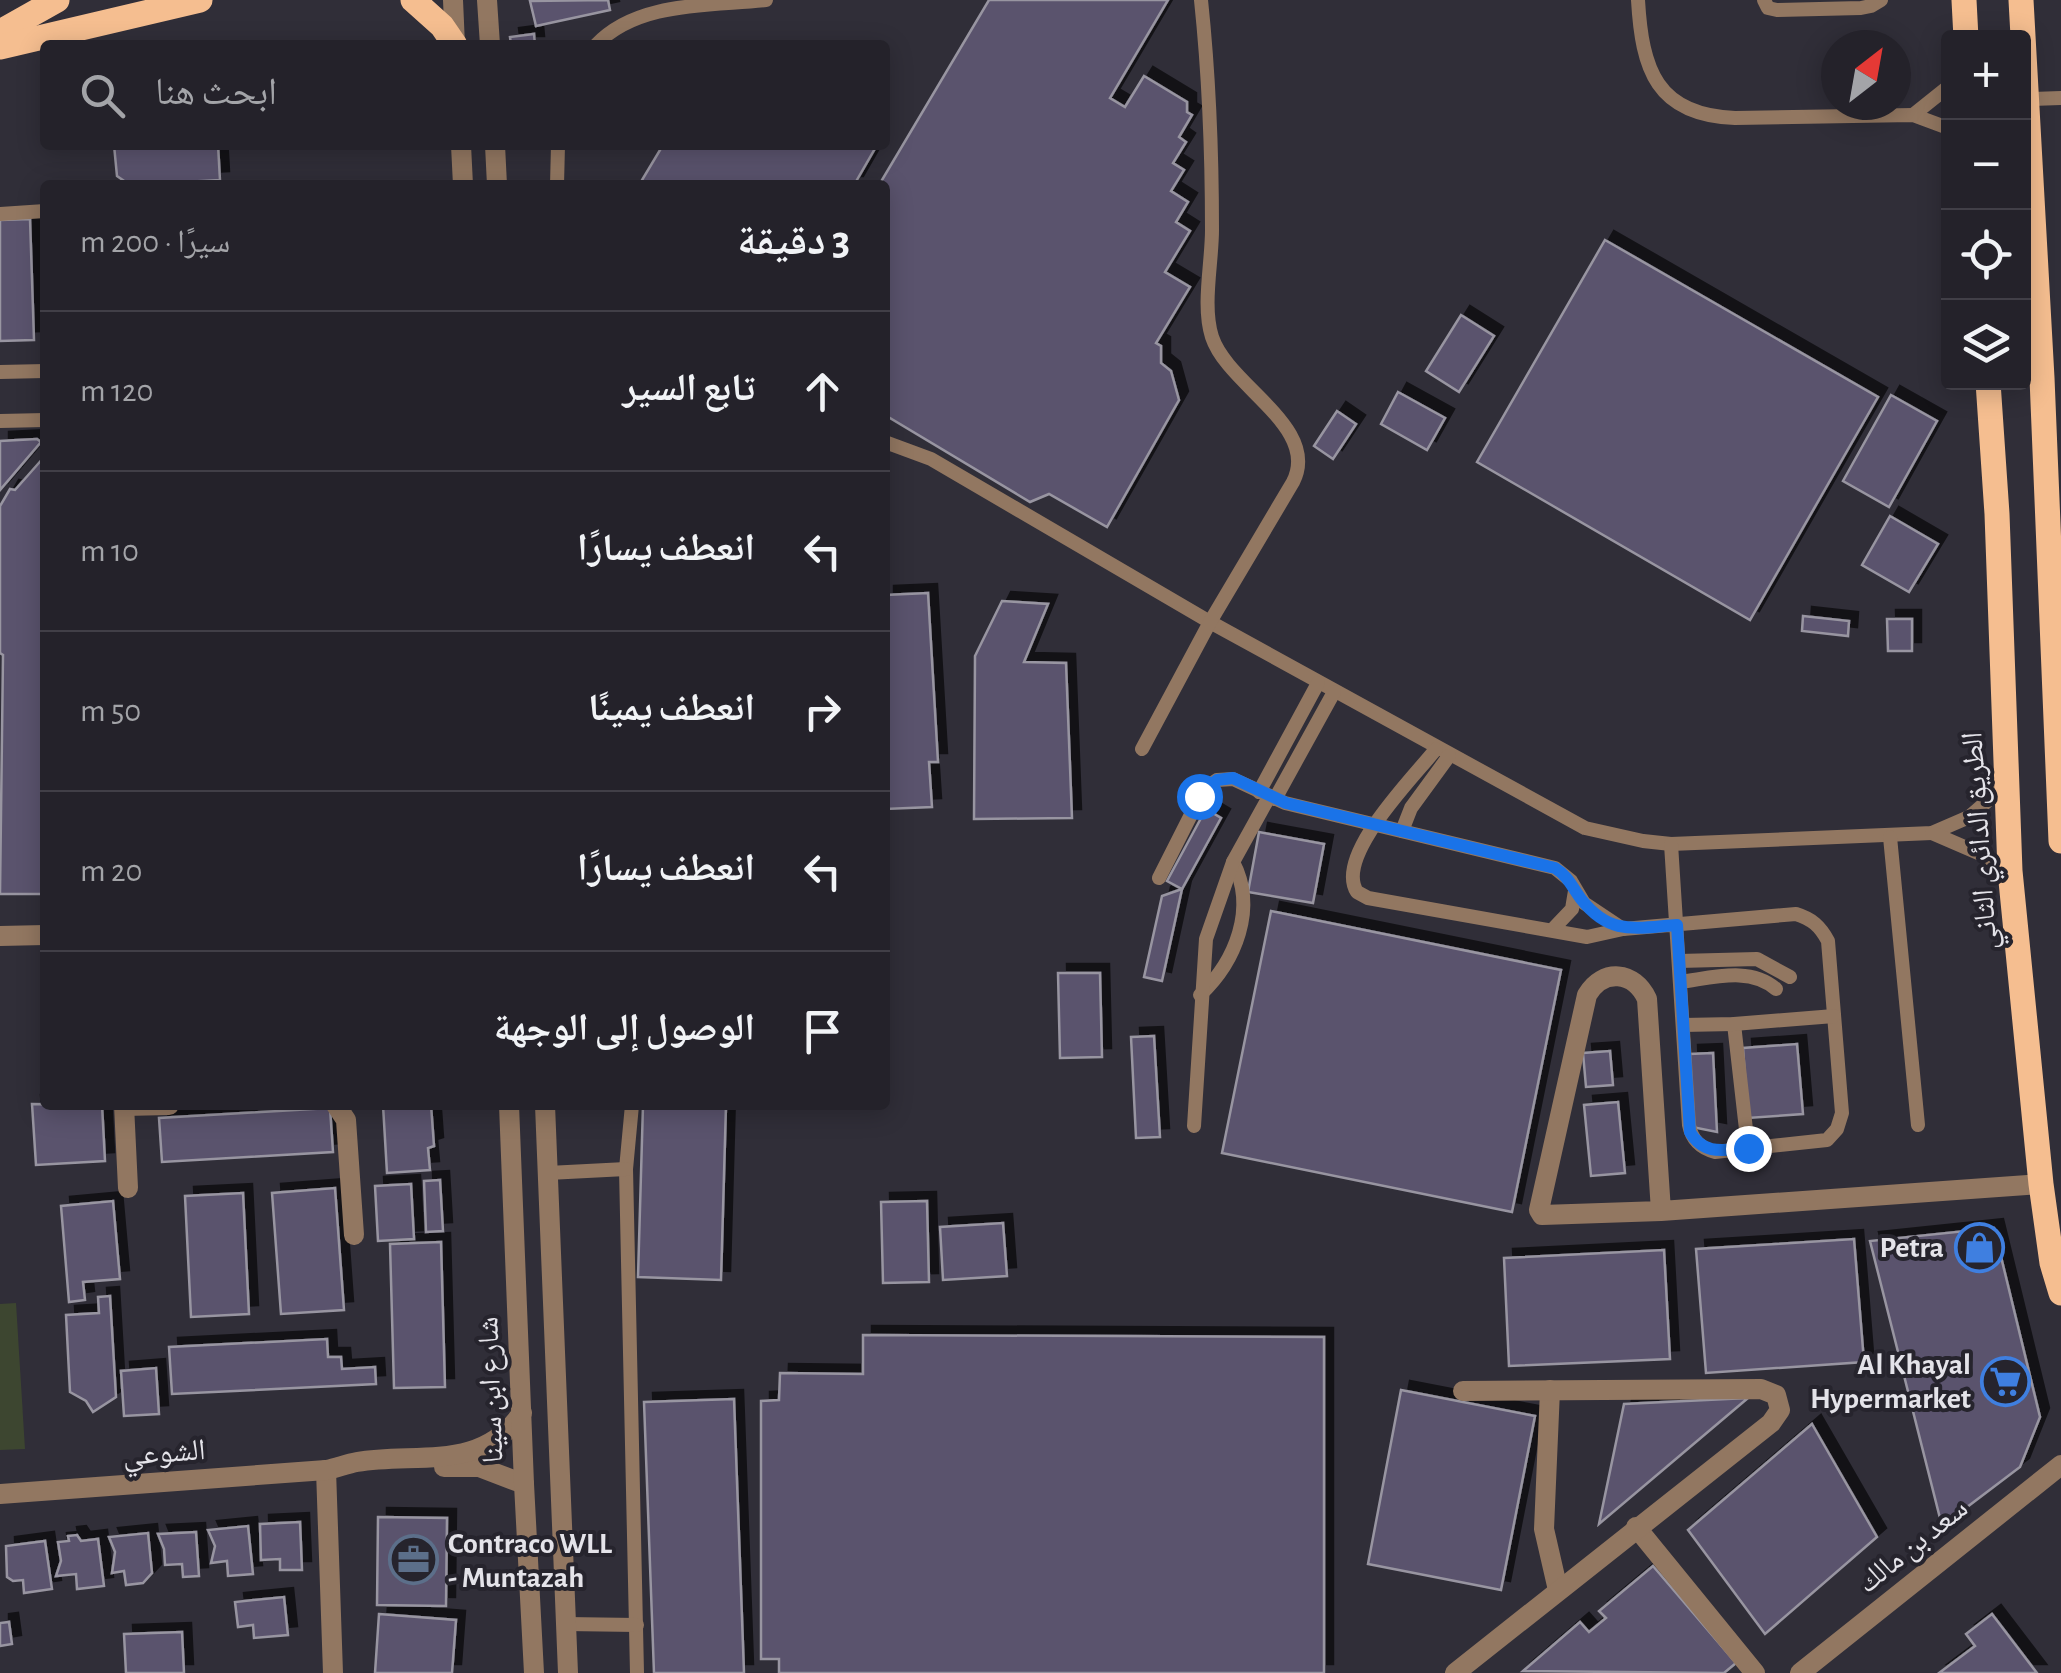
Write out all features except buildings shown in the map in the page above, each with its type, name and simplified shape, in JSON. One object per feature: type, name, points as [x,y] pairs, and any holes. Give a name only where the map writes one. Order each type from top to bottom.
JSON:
[{"type":"main road","points":[[0,32],[57,0]]},
{"type":"main road","points":[[0,48],[200,0]]},
{"type":"main road","points":[[413,0],[452,40]]},
{"type":"main road","points":[[1964,0],[1966,30]]},
{"type":"main road","points":[[2021,0],[2023,30]]},
{"type":"main road","points":[[2030,120],[2052,378],[2061,841]]},
{"type":"main road","name":"الطريق الدائري الثاني","points":[[1989,390],[2010,871],[2041,1184],[2052,1263],[2061,1293]]},
{"type":"street","points":[[453,0],[455,40]]},
{"type":"street","points":[[487,0],[490,40]]},
{"type":"street","points":[[461,150],[463,180]]},
{"type":"street","points":[[495,150],[497,180]]},
{"type":"street","points":[[0,936],[40,935]]},
{"type":"street","points":[[1661,1211],[1647,999],[1636,982],[1618,975],[1608,976],[1599,980],[1587,995],[1539,1210],[1547,1217],[1661,1211],[2041,1184]]},
{"type":"street","points":[[124,1110],[128,1188]]},
{"type":"street","points":[[339,1110],[346,1120],[354,1235]]},
{"type":"street","name":"شارع ابن سينا","points":[[510,1110],[534,1673]]},
{"type":"street","points":[[545,1110],[568,1673]]},
{"type":"street","points":[[1455,1673],[1778,1418],[1780,1402],[1776,1395],[1761,1389],[1463,1391]]},
{"type":"street","points":[[1550,1390],[1544,1529],[1558,1590]]},
{"type":"street","name":"الشوعي","points":[[329,1470],[357,1462],[481,1450],[498,1441],[522,1414]]},
{"type":"street","name":"سعد بن مالك","points":[[1800,1673],[2061,1464]]},
{"type":"street","name":"الشوعي","points":[[0,1494],[329,1470],[479,1467],[524,1484]]},
{"type":"street","points":[[329,1470],[334,1673]]},
{"type":"street","points":[[1636,1527],[1755,1673]]},
{"type":"lane","points":[[602,40],[616,28],[652,13],[766,0]]},
{"type":"lane","points":[[1142,750],[1210,622],[1293,482],[1300,460],[1296,442],[1225,360],[1210,328],[1211,152],[1201,0]]},
{"type":"lane","points":[[1638,0],[1645,60],[1662,89],[1690,110],[1734,118],[1912,115],[1941,125]]},
{"type":"lane","points":[[1764,0],[1768,8],[1777,10],[1861,8],[1881,0]]},
{"type":"lane","points":[[1912,115],[1941,92]]},
{"type":"lane","points":[[2031,99],[2061,98]]},
{"type":"lane","points":[[556,180],[558,150]]},
{"type":"lane","points":[[0,214],[40,211]]},
{"type":"lane","points":[[0,372],[40,371]]},
{"type":"lane","points":[[0,421],[40,420]]},
{"type":"lane","points":[[890,444],[931,459],[1318,683],[1585,828],[1671,844],[1932,833],[1969,817],[2006,785]]},
{"type":"lane","points":[[1194,1126],[1206,939],[1233,862],[1268,796],[1318,683]]},
{"type":"lane","points":[[1268,796],[1334,692]]},
{"type":"lane","points":[[1443,752],[1360,846],[1352,881],[1357,892],[1368,898],[1587,938],[1622,930],[1677,925],[1796,914],[1806,917],[1828,941],[1842,1113],[1828,1140],[1714,1152],[1693,1139],[1689,1125],[1677,925],[1671,844]]},
{"type":"lane","points":[[1402,831],[1410,808],[1443,752]]},
{"type":"lane","points":[[1159,878],[1199,796],[1210,784],[1233,778],[1268,796],[1555,868],[1596,914],[1622,930]]},
{"type":"lane","points":[[1932,833],[2010,871]]},
{"type":"lane","points":[[1890,837],[1918,1125]]},
{"type":"lane","points":[[1200,995],[1228,959],[1244,916],[1242,886],[1233,862]]},
{"type":"lane","points":[[1553,929],[1572,909],[1575,890]]},
{"type":"lane","points":[[1679,961],[1756,960],[1790,977]]},
{"type":"lane","points":[[1680,982],[1742,975],[1766,980],[1776,989]]},
{"type":"lane","points":[[1683,1025],[1834,1016]]},
{"type":"lane","points":[[1734,1024],[1748,1148]]},
{"type":"lane","points":[[632,1110],[626,1169],[637,1673]]},
{"type":"lane","points":[[548,1172],[626,1169]]},
{"type":"lane","points":[[566,1624],[637,1624]]},
{"type":"green space","points":[[16,1303],[25,1449],[0,1450],[0,1304]]},
{"type":"place","name":"Petra","points":[[1979,1247]]},
{"type":"place","name":"Al Khayal Hypermarket","points":[[2006,1381]]},
{"type":"place","name":"Contraco WLL - Muntazah","points":[[413,1560]]},
{"type":"route","points":[[1199,796],[1217,780],[1233,778],[1286,803],[1555,868],[1571,881],[1584,903],[1622,930],[1677,925],[1690,1132],[1698,1144],[1714,1152],[1748,1148]]}]
